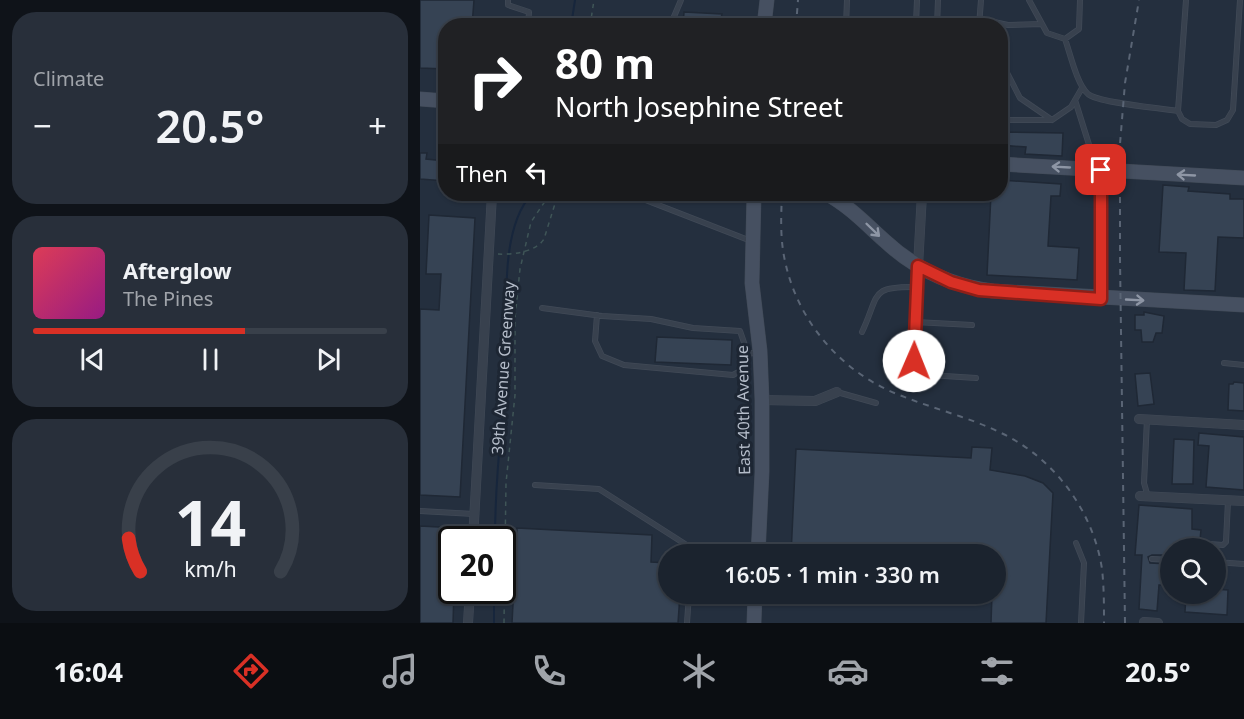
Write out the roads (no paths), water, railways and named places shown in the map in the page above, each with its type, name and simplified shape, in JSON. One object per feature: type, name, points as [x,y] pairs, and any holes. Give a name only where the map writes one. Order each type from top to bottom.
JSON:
[{"type":"main road","points":[[765,18],[767,0]]},
{"type":"main road","points":[[420,99],[438,100]]},
{"type":"main road","points":[[1008,164],[1244,178]]},
{"type":"main road","name":"East 40th Avenue","points":[[754,201],[752,283],[754,353],[762,400],[759,544]]},
{"type":"main road","points":[[837,201],[855,213],[897,252],[918,266],[951,282],[979,290],[1101,299],[1244,305]]},
{"type":"main road","points":[[754,623],[755,604]]},
{"type":"street","points":[[474,526],[492,201]]},
{"type":"street","points":[[918,266],[922,201]]},
{"type":"street","points":[[762,400],[815,400],[837,392]]},
{"type":"street","points":[[1143,419],[1244,425]]},
{"type":"street","points":[[1144,496],[1244,501]]},
{"type":"street","points":[[468,623],[469,604]]},
{"type":"street","points":[[1144,622],[1158,623]]},
{"type":"lane","points":[[508,0],[508,5],[529,12],[529,18]]},
{"type":"lane","points":[[673,18],[681,0]]},
{"type":"lane","points":[[846,18],[847,0]]},
{"type":"lane","points":[[916,18],[917,0]]},
{"type":"lane","points":[[937,18],[938,0]]},
{"type":"lane","points":[[981,0],[981,18]]},
{"type":"lane","points":[[1029,0],[1047,33],[1065,39]]},
{"type":"lane","points":[[1065,39],[1079,29],[1080,0]]},
{"type":"lane","points":[[1186,0],[1178,111],[1182,119],[1190,124],[1216,125],[1227,120],[1233,110],[1240,0]]},
{"type":"lane","points":[[1008,25],[1042,24]]},
{"type":"lane","points":[[1065,39],[1082,88],[1089,95],[1101,101],[1178,111]]},
{"type":"lane","points":[[1008,75],[1020,98],[1052,120]]},
{"type":"lane","points":[[1008,120],[1052,120],[1071,107],[1082,88]]},
{"type":"lane","points":[[1075,100],[1091,151]]},
{"type":"lane","points":[[1101,170],[1101,299]]},
{"type":"lane","points":[[648,201],[752,241]]},
{"type":"lane","points":[[918,266],[914,361],[920,370],[929,375],[976,378]]},
{"type":"lane","points":[[862,332],[878,295],[884,290],[892,287],[917,287]]},
{"type":"lane","points":[[542,308],[651,319],[693,328],[740,331],[754,353],[744,369],[733,375],[624,365],[602,356],[595,340],[597,315]]},
{"type":"lane","points":[[915,322],[972,325]]},
{"type":"lane","points":[[1224,363],[1244,365]]},
{"type":"lane","points":[[837,392],[876,403]]},
{"type":"lane","points":[[1143,419],[1144,496]]},
{"type":"lane","points":[[535,485],[599,489],[681,544]]},
{"type":"lane","points":[[1226,542],[1228,501]]},
{"type":"lane","points":[[420,511],[474,514]]},
{"type":"lane","points":[[1076,543],[1084,563],[1081,623]]},
{"type":"lane","points":[[1152,559],[1160,559]]},
{"type":"lane","points":[[1226,563],[1244,564]]},
{"type":"lane","points":[[687,623],[688,604]]},
{"type":"waterway","points":[[572,18],[575,0]]},
{"type":"waterway","points":[[495,526],[506,376],[509,255],[513,231],[527,201]]},
{"type":"waterway","points":[[494,604],[494,623]]},
{"type":"railway","points":[[797,18],[798,0]]},
{"type":"railway","points":[[1125,623],[1120,144],[1125,83],[1139,0]]},
{"type":"railway","points":[[782,201],[783,253],[791,284],[812,325],[842,360],[861,374],[902,396],[974,421],[1016,441],[1032,452],[1061,479],[1083,512],[1098,549],[1104,589],[1104,623]]}]
